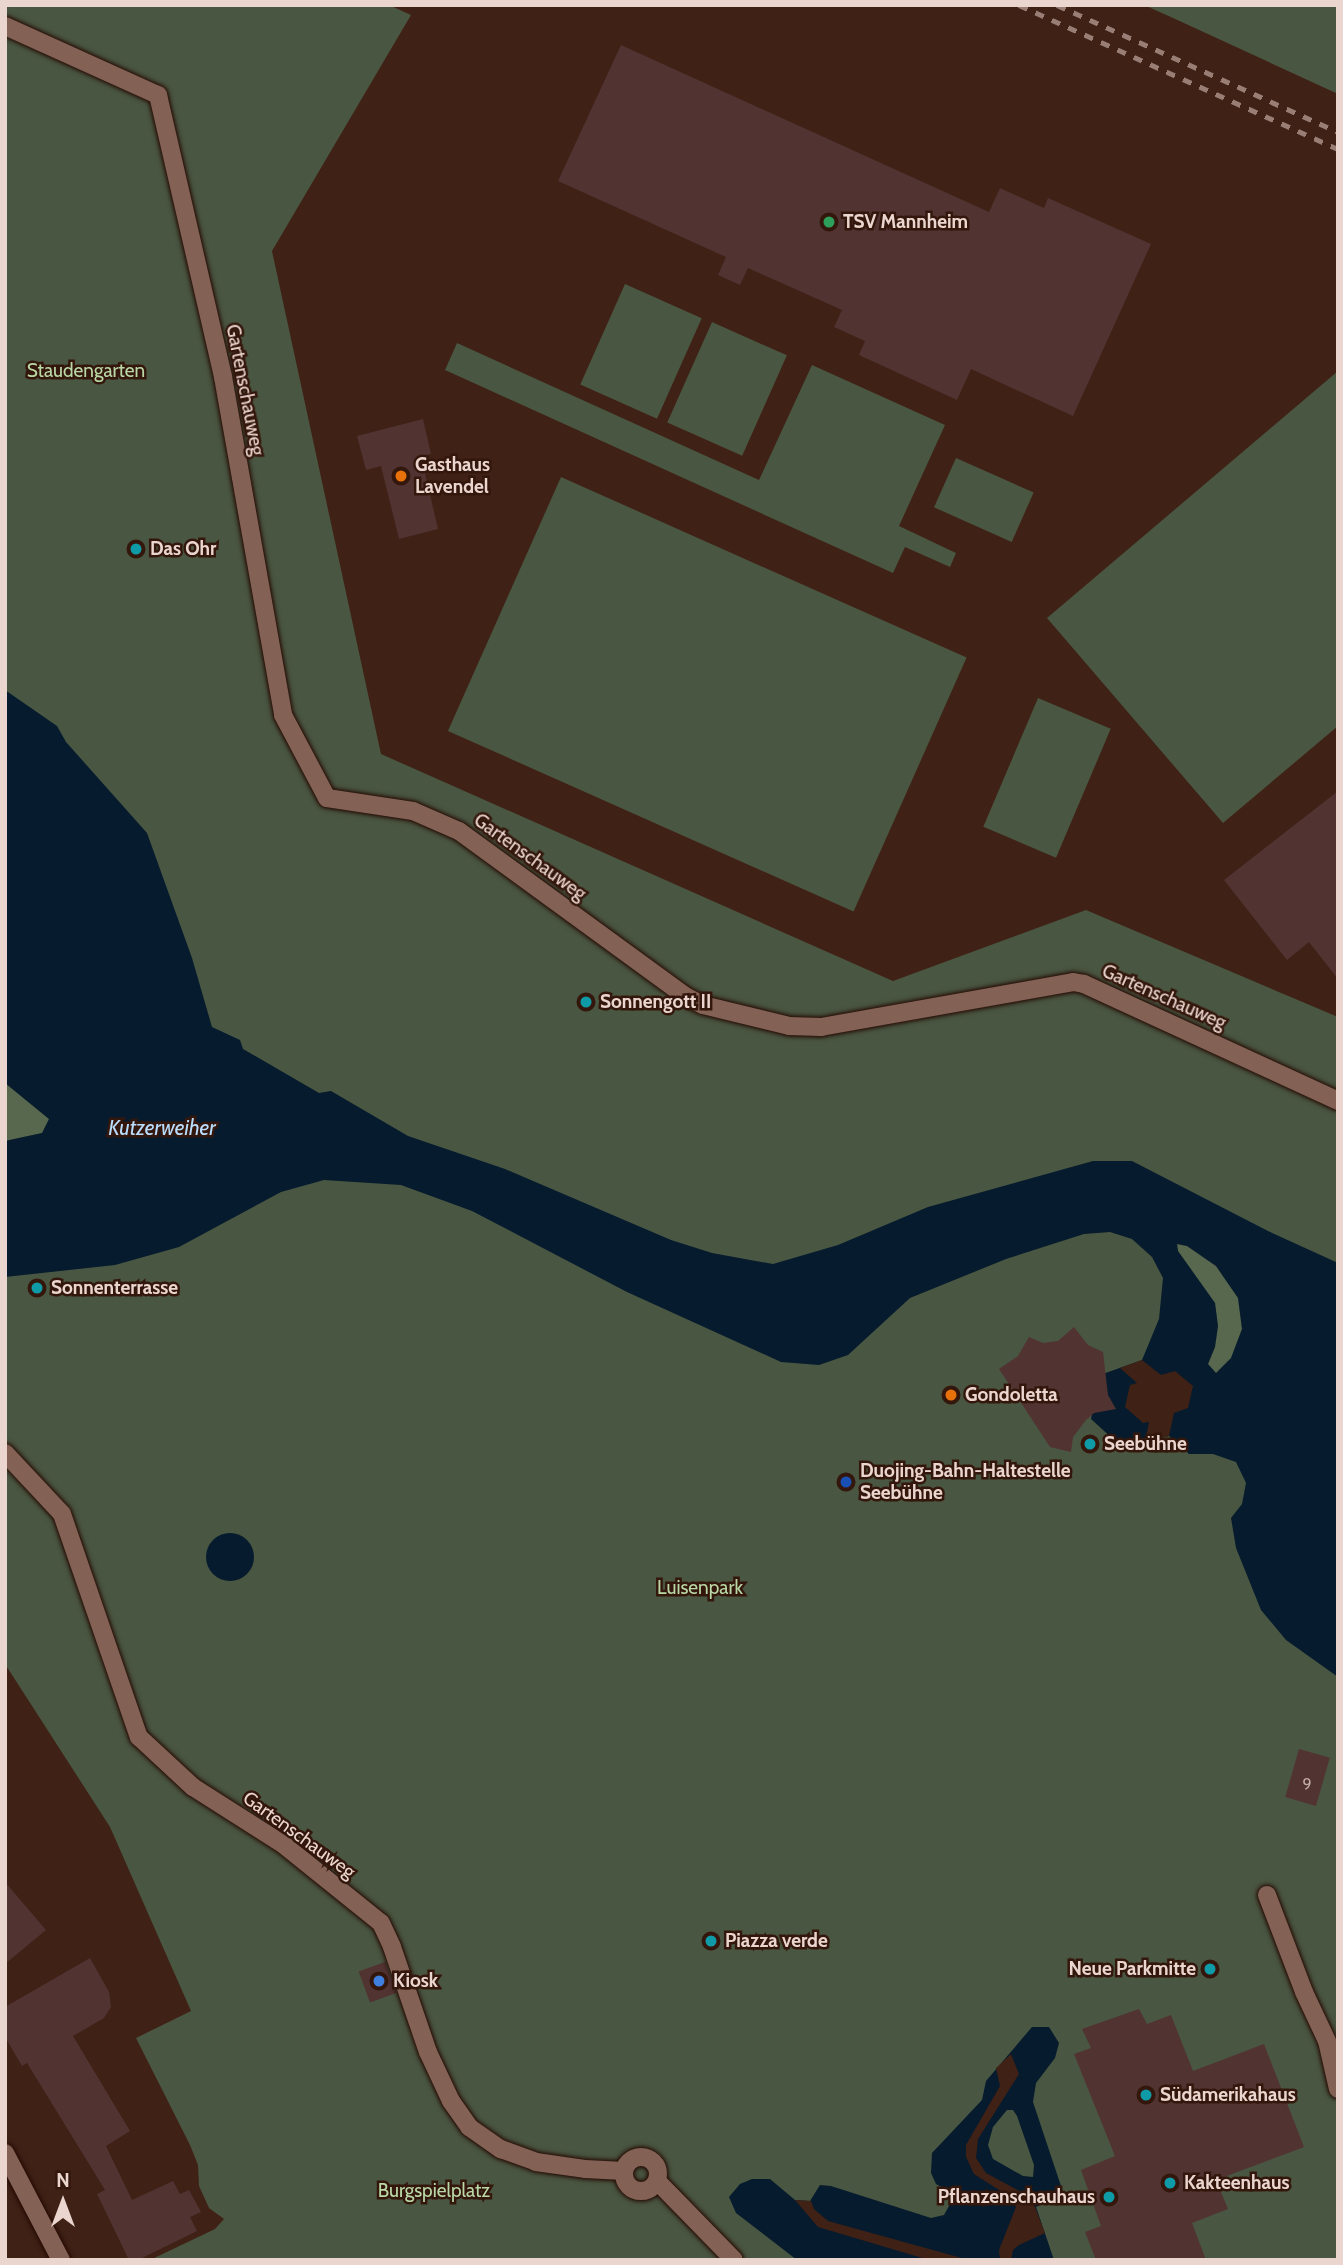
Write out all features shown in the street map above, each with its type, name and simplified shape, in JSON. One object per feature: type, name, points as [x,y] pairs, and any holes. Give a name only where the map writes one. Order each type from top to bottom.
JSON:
[{"type":"street","name":"Gartenschauweg","points":[[5,26],[158,94],[222,377],[283,715],[327,798],[413,810],[458,831],[685,996],[703,1005],[789,1026],[821,1027],[1073,982],[1084,984],[1338,1101]]},
{"type":"street","name":"Gartenschauweg","points":[[5,1453],[62,1514],[139,1737],[193,1787],[284,1845],[380,1923],[392,1947],[428,2052],[451,2101],[469,2127],[501,2149],[536,2162],[624,2171],[632,2159],[647,2158],[657,2169],[657,2180],[734,2260]]},
{"type":"street","points":[[1266,1895],[1304,1992],[1327,2040],[1338,2089]]},
{"type":"street","points":[[5,2153],[61,2260]]},
{"type":"green space","name":"Luisenpark","points":[[5,5],[389,5],[411,15],[272,251],[381,754],[893,981],[1086,910],[1338,1017],[1338,2260],[150,2260],[215,2229],[224,2219],[209,2208],[199,2186],[198,2165],[190,2145],[136,2038],[191,2011],[110,1827],[5,1664]]},
{"type":"green space","points":[[1144,5],[1338,5],[1338,94],[1173,18]]},
{"type":"green space","points":[[625,284],[702,318],[657,419],[580,384]]},
{"type":"green space","points":[[712,322],[787,355],[742,456],[667,422]]},
{"type":"green space","points":[[457,343],[759,480],[812,365],[945,425],[899,526],[956,553],[950,567],[905,547],[893,573],[445,370]]},
{"type":"green space","points":[[1338,371],[1338,726],[1223,823],[1047,618]]},
{"type":"green space","points":[[956,458],[1034,493],[1012,542],[934,507]]},
{"type":"green space","points":[[561,477],[967,658],[854,912],[448,731]]},
{"type":"green space","points":[[1038,698],[1111,729],[1056,858],[983,827]]},
{"type":"green space","points":[[5,1083],[49,1119],[42,1133],[5,1141]]},
{"type":"green space","points":[[1177,1244],[1187,1246],[1216,1266],[1238,1298],[1242,1329],[1231,1358],[1216,1373],[1208,1364],[1215,1347],[1218,1326],[1215,1303],[1178,1251]]},
{"type":"water","name":"Kutzerweiher","points":[[5,690],[57,726],[66,742],[147,833],[192,958],[212,1027],[240,1040],[243,1049],[319,1093],[331,1091],[408,1136],[505,1169],[671,1240],[712,1253],[773,1264],[838,1245],[928,1207],[1093,1161],[1132,1161],[1268,1231],[1338,1263],[1338,1677],[1286,1640],[1261,1610],[1236,1548],[1231,1518],[1242,1504],[1246,1483],[1236,1462],[1213,1454],[1189,1454],[1169,1436],[1124,1449],[1091,1419],[1100,1375],[1142,1360],[1159,1319],[1163,1278],[1152,1257],[1132,1239],[1110,1232],[1084,1234],[1006,1259],[910,1298],[848,1355],[819,1365],[781,1362],[627,1292],[472,1211],[401,1185],[324,1180],[281,1192],[179,1247],[115,1265],[5,1277],[5,1141],[42,1133],[49,1119],[5,1083]],"holes":[[[1177,1244],[1187,1246],[1216,1266],[1238,1298],[1242,1329],[1231,1358],[1216,1373],[1208,1364],[1215,1347],[1218,1326],[1215,1303],[1178,1251]]]},
{"type":"water","points":[[230,1533],[247,1540],[254,1557],[247,1574],[230,1581],[213,1574],[206,1557],[213,1540]]},
{"type":"water","points":[[1032,2027],[1049,2027],[1059,2043],[1055,2058],[1036,2083],[1033,2102],[1064,2195],[1036,2207],[1054,2260],[797,2260],[736,2213],[729,2197],[740,2184],[752,2179],[770,2179],[795,2200],[810,2201],[820,2185],[831,2186],[931,2218],[944,2215],[955,2195],[936,2184],[931,2173],[932,2153],[982,2100],[986,2081]],"holes":[[[1007,2110],[1013,2110],[1034,2165],[1033,2177],[1023,2176],[993,2159],[988,2145],[993,2127]]]},
{"type":"pier","name":"Seebühne","points":[[1142,1360],[1161,1375],[1175,1371],[1193,1386],[1188,1408],[1174,1413],[1169,1436],[1145,1443],[1149,1422],[1143,1423],[1125,1407],[1130,1385],[1137,1383],[1120,1368]]},
{"type":"pier","points":[[1011,2054],[1019,2074],[978,2139],[976,2158],[986,2173],[1025,2194],[1035,2207],[1045,2233],[1019,2245],[1013,2250],[1011,2260],[1000,2260],[999,2250],[1016,2207],[1007,2195],[974,2174],[966,2157],[966,2145],[1000,2086],[996,2068]]},
{"type":"pier","points":[[795,2200],[811,2201],[814,2209],[828,2221],[969,2260],[929,2260],[818,2227]]},
{"type":"building","name":"TSV Mannheim","points":[[621,45],[989,212],[1000,188],[1044,208],[1048,198],[1151,244],[1073,416],[971,369],[957,400],[859,355],[865,341],[834,327],[842,310],[748,268],[740,285],[718,275],[726,257],[558,181]]},
{"type":"building","points":[[423,419],[431,454],[421,456],[438,529],[399,539],[381,466],[366,470],[357,436]]},
{"type":"building","points":[[1338,791],[1338,979],[1309,942],[1287,960],[1224,880]]},
{"type":"building","points":[[1074,1327],[1088,1345],[1103,1352],[1108,1395],[1116,1409],[1094,1413],[1086,1420],[1073,1437],[1071,1452],[1050,1447],[999,1369],[1018,1356],[1029,1337],[1043,1343],[1058,1341]]},
{"type":"building","points":[[1299,1749],[1330,1758],[1316,1806],[1285,1797]]},
{"type":"building","points":[[5,1882],[46,1930],[5,1964]]},
{"type":"building","points":[[90,1958],[109,1992],[111,2007],[104,2018],[73,2036],[130,2131],[106,2146],[132,2200],[173,2181],[180,2194],[189,2190],[201,2212],[190,2217],[197,2231],[138,2260],[129,2260],[97,2194],[105,2190],[27,2063],[22,2066],[5,2037],[5,2007]]},
{"type":"building","name":"Kiosk","points":[[385,1962],[396,1993],[370,2003],[359,1972]]},
{"type":"building","points":[[1139,2009],[1147,2024],[1171,2015],[1193,2071],[1264,2044],[1304,2147],[1216,2180],[1228,2209],[1192,2223],[1206,2260],[1096,2260],[1085,2232],[1101,2226],[1081,2170],[1115,2156],[1074,2054],[1091,2048],[1082,2029]]},
{"type":"railway","points":[[1019,5],[1338,149]]},
{"type":"railway","points":[[1057,5],[1338,132]]},
{"type":"place","name":"TSV Mannheim","points":[[829,222]]},
{"type":"place","name":"Gasthaus Lavendel","points":[[401,476]]},
{"type":"place","name":"Das Ohr","points":[[136,549]]},
{"type":"place","name":"Sonnengott II","points":[[586,1002]]},
{"type":"place","name":"Sonnenterrasse","points":[[37,1288]]},
{"type":"place","name":"Gondoletta","points":[[951,1395]]},
{"type":"place","name":"Seebühne","points":[[1090,1444]]},
{"type":"place","name":"Duojing-Bahn-Haltestelle Seebühne","points":[[846,1482]]},
{"type":"place","name":"Piazza verde","points":[[711,1941]]},
{"type":"place","name":"Neue Parkmitte","points":[[1210,1969]]},
{"type":"place","name":"Kiosk","points":[[379,1981]]},
{"type":"place","name":"Südamerikahaus","points":[[1146,2095]]},
{"type":"place","name":"Kakteenhaus","points":[[1170,2183]]},
{"type":"place","name":"Pflanzenschauhaus","points":[[1109,2197]]},
{"type":"park label","name":"Staudengarten","points":[[86,371]]},
{"type":"park label","name":"Burgspielplatz","points":[[434,2191]]}]
